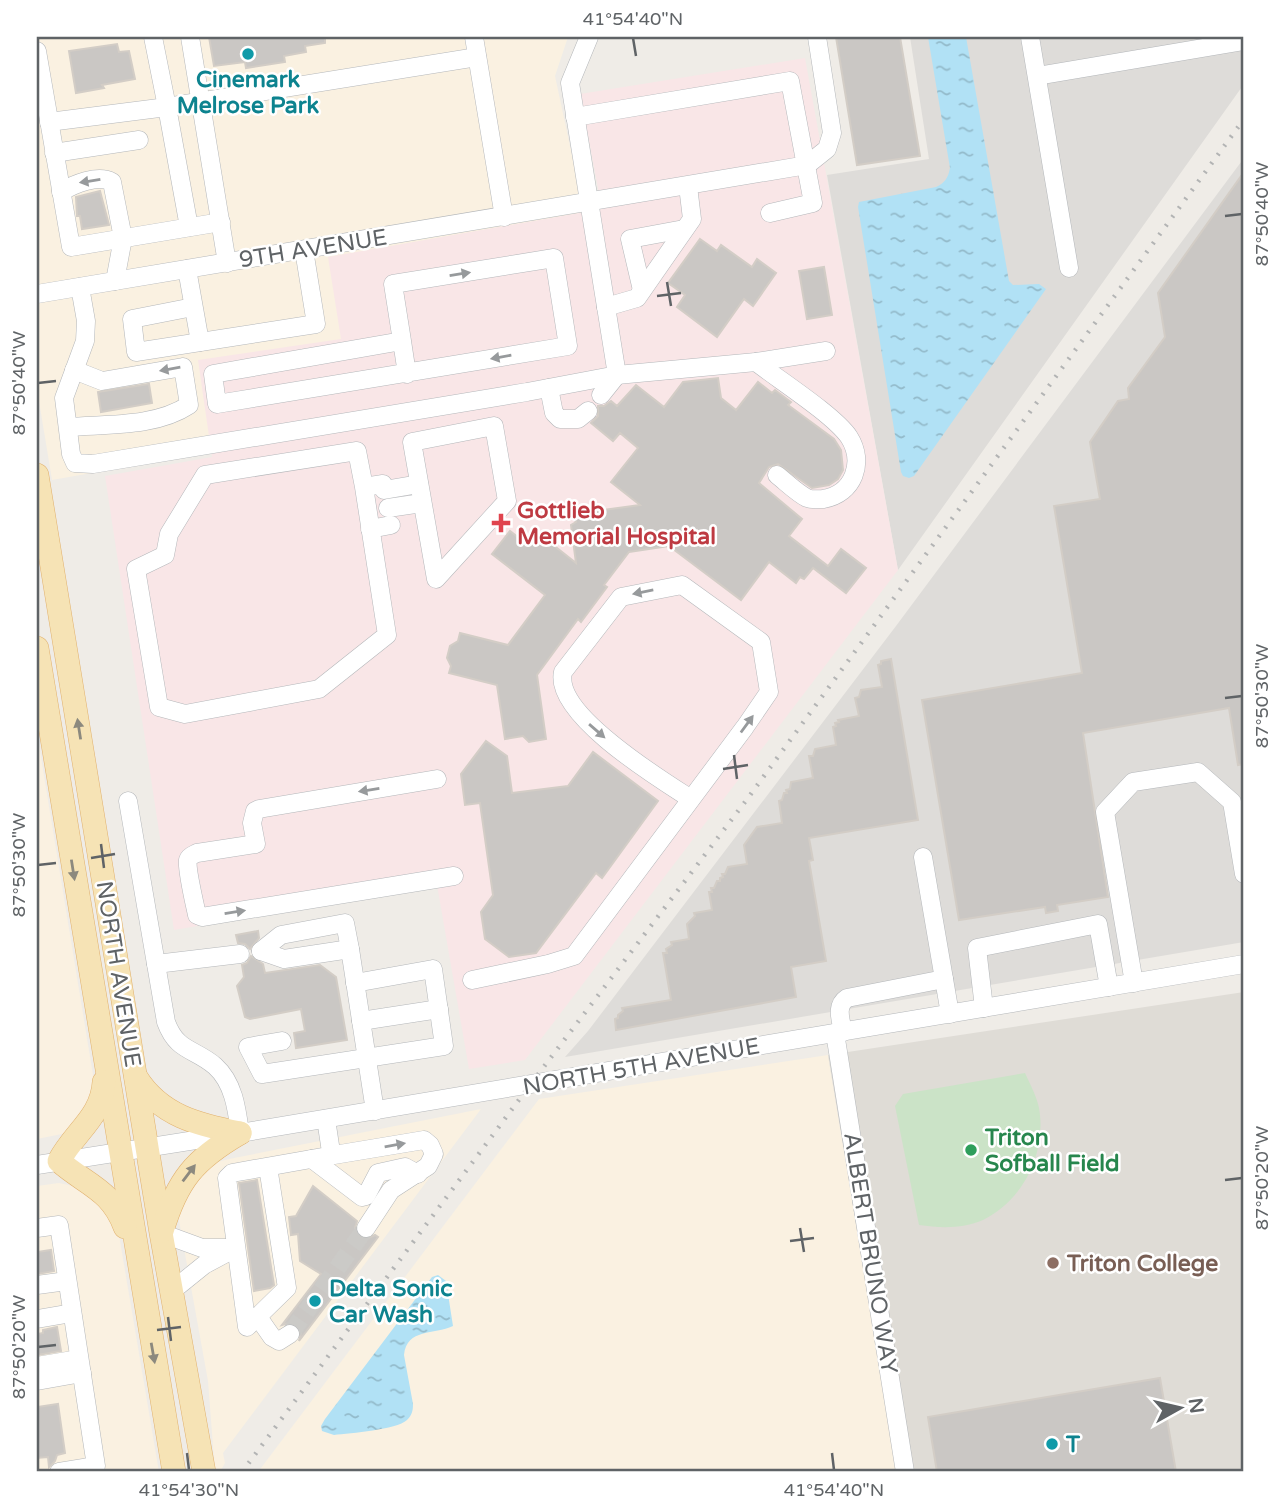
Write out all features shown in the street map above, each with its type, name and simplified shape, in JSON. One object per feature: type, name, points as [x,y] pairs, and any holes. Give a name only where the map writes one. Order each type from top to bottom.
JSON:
[{"type":"main road","name":"NORTH AVENUE","points":[[37,475],[147,1147],[204,1472]]},
{"type":"main road","name":"NORTH AVENUE","points":[[37,648],[104,1065],[174,1472]]},
{"type":"main road","points":[[104,1065],[103,1094],[96,1113],[65,1149],[48,1163],[88,1181],[116,1206],[138,1263]]},
{"type":"main road","points":[[135,1075],[152,1098],[167,1110],[202,1125],[240,1133]]},
{"type":"main road","points":[[162,1233],[177,1191],[186,1177],[214,1148],[240,1133]]},
{"type":"street","points":[[153,37],[189,227]]},
{"type":"street","points":[[190,37],[228,262]]},
{"type":"street","points":[[474,37],[504,217]]},
{"type":"street","points":[[589,37],[570,83],[617,375],[601,395]]},
{"type":"street","points":[[807,166],[827,149],[832,132],[817,37]]},
{"type":"street","points":[[1030,37],[1069,268]]},
{"type":"street","points":[[1037,76],[1244,41]]},
{"type":"street","points":[[37,51],[71,247],[220,222]]},
{"type":"street","points":[[49,122],[201,102],[477,57]]},
{"type":"street","points":[[575,117],[790,81],[813,203],[770,213]]},
{"type":"street","points":[[54,153],[139,140]]},
{"type":"street","name":"9TH AVENUE","points":[[37,294],[807,166]]},
{"type":"street","points":[[61,192],[79,183],[107,179],[112,182],[123,238],[115,281]]},
{"type":"street","points":[[606,307],[637,298],[692,219],[688,186]]},
{"type":"street","points":[[642,290],[630,239],[684,229]]},
{"type":"street","points":[[193,307],[132,319],[136,352],[316,324],[304,250]]},
{"type":"street","points":[[402,341],[213,374],[217,404],[407,374],[568,346],[554,258],[393,284],[402,341],[407,374]]},
{"type":"street","points":[[187,269],[200,342]]},
{"type":"street","points":[[80,287],[86,321],[85,341],[64,398],[71,454],[75,463],[93,464],[617,375],[756,362],[825,351]]},
{"type":"street","points":[[756,362],[836,424],[848,436],[855,449],[855,474],[849,486],[836,495],[819,499],[808,498],[777,475]]},
{"type":"street","points":[[69,427],[127,423],[175,414],[189,405],[183,367],[102,381],[74,370]]},
{"type":"street","points":[[550,388],[554,413],[560,419],[578,419],[588,411]]},
{"type":"street","points":[[494,426],[507,501],[436,579],[422,503],[412,442],[494,426]]},
{"type":"street","points":[[357,451],[364,487],[387,635],[319,689],[185,714],[159,707],[136,569],[165,555],[169,534],[205,475],[357,451]]},
{"type":"street","points":[[364,487],[419,484]]},
{"type":"street","points":[[370,529],[389,517],[422,503]]},
{"type":"street","points":[[472,980],[574,956],[691,799],[769,692],[761,642],[682,585],[621,597],[563,672],[562,678],[572,705],[586,721],[635,761],[691,799]]},
{"type":"street","points":[[1134,983],[1105,812],[1133,782],[1198,772],[1232,802],[1244,874]]},
{"type":"street","points":[[437,779],[255,811],[252,824],[256,845],[190,856],[188,861],[197,915],[202,917],[454,876]]},
{"type":"street","points":[[128,801],[170,1031],[182,1047],[209,1062],[223,1076],[233,1095],[240,1133]]},
{"type":"street","points":[[923,857],[950,1014]]},
{"type":"street","points":[[984,1008],[977,948],[1098,924],[1109,987]]},
{"type":"street","points":[[350,949],[374,1111]]},
{"type":"street","points":[[156,964],[240,954]]},
{"type":"street","name":"NORTH 5TH AVENUE","points":[[48,1163],[326,1119],[1244,964]]},
{"type":"street","points":[[282,1041],[248,1047],[262,1074],[444,1046],[433,969],[355,983]]},
{"type":"street","name":"ALBERT BRUNO WAY","points":[[905,1472],[839,1033],[839,1008],[847,998],[944,979]]},
{"type":"street","points":[[361,1021],[439,1009]]},
{"type":"street","points":[[320,1158],[331,1152],[326,1119]]},
{"type":"street","points":[[268,1167],[287,1289],[247,1327],[228,1178],[232,1173],[424,1140],[434,1154],[428,1166],[391,1190],[366,1228]]},
{"type":"street","points":[[320,1158],[362,1197],[366,1196],[378,1173],[405,1167],[418,1174]]},
{"type":"street","points":[[38,1222],[59,1225],[96,1469],[60,1472]]},
{"type":"street","points":[[162,1233],[202,1248],[236,1248]]},
{"type":"street","points":[[173,1290],[204,1265],[236,1248]]},
{"type":"street","points":[[37,1286],[67,1281]]},
{"type":"street","points":[[37,1309],[72,1308]]},
{"type":"street","points":[[37,1319],[72,1308]]},
{"type":"street","points":[[258,1317],[272,1337],[279,1341],[289,1334]]},
{"type":"street","points":[[37,1366],[80,1366]]},
{"type":"street","points":[[37,1381],[80,1366]]},
{"type":"shaded area","points":[[37,37],[568,37],[555,76],[620,380],[52,480],[37,389]]},
{"type":"shaded area","points":[[910,37],[1244,37],[1244,84],[898,570],[827,175],[929,159]]},
{"type":"shaded area","name":"Gottlieb Memorial Hospital","points":[[805,58],[898,570],[525,1060],[469,1069],[437,885],[174,930],[105,476],[212,457],[198,360],[341,339],[328,257],[602,209],[580,94]]},
{"type":"shaded area","points":[[1244,158],[1244,942],[565,1057],[588,1031],[896,626]]},
{"type":"shaded area","points":[[37,733],[94,1081],[87,1108],[72,1132],[37,1139]]},
{"type":"shaded area","name":"Triton College","points":[[1244,992],[1244,1472],[897,1472],[828,1055]]},
{"type":"shaded area","points":[[828,1055],[897,1472],[258,1472],[539,1099]]},
{"type":"shaded area","points":[[481,1109],[223,1453],[225,1463],[220,1472],[215,1472],[208,1381],[178,1215],[181,1198],[206,1165]]},
{"type":"shaded area","points":[[59,1183],[91,1190],[119,1235],[159,1472],[37,1472],[37,1186]]},
{"type":"green space","name":"Triton Sofball Field","points":[[1025,1073],[1038,1104],[1041,1125],[1035,1158],[1020,1188],[997,1212],[975,1223],[951,1227],[919,1225],[895,1106],[903,1094]]},
{"type":"water","points":[[928,37],[966,37],[1009,281],[1013,285],[1039,284],[1046,289],[914,476],[909,478],[901,472],[858,207],[859,202],[936,187],[944,182],[948,175],[950,168]]},
{"type":"water","points":[[438,1275],[446,1281],[453,1326],[416,1336],[406,1346],[404,1355],[413,1404],[410,1416],[401,1423],[373,1430],[334,1435],[322,1431],[321,1426],[325,1419],[432,1277]]},
{"type":"building","name":"Cinemark Melrose Park","points":[[209,37],[325,37],[325,43],[305,46],[306,52],[284,56],[285,62],[246,68],[245,62],[214,66]]},
{"type":"building","points":[[836,37],[900,37],[920,156],[857,165]]},
{"type":"building","points":[[117,44],[119,52],[129,51],[135,79],[76,93],[69,51]]},
{"type":"building","points":[[1244,172],[1244,764],[1238,765],[1229,708],[1083,733],[1108,897],[1057,905],[1058,911],[1046,913],[1045,907],[959,920],[922,700],[1082,673],[1054,506],[1100,499],[1090,442],[1118,401],[1129,399],[1128,388],[1165,337],[1158,293]]},
{"type":"building","points":[[100,191],[109,225],[82,229],[80,216],[77,216],[76,197]]},
{"type":"building","points":[[700,239],[717,251],[721,245],[752,267],[757,259],[776,273],[753,306],[744,299],[717,337],[677,307],[685,295],[668,283]]},
{"type":"building","points":[[824,267],[832,315],[807,319],[799,271]]},
{"type":"building","points":[[718,378],[721,398],[736,410],[758,382],[772,393],[775,390],[791,402],[788,405],[834,439],[841,450],[843,470],[838,479],[829,485],[812,488],[778,464],[769,467],[759,483],[802,519],[789,536],[828,566],[841,549],[866,568],[846,593],[813,568],[804,579],[800,577],[796,583],[769,562],[741,600],[669,546],[629,552],[581,622],[578,619],[537,675],[546,739],[529,742],[523,736],[505,739],[497,685],[449,673],[451,666],[447,658],[450,646],[458,641],[460,633],[508,645],[545,595],[492,554],[510,531],[529,546],[538,533],[576,563],[571,525],[576,522],[573,517],[581,513],[640,505],[611,482],[638,448],[620,433],[613,441],[591,423],[598,416],[598,406],[604,406],[611,401],[617,406],[636,385],[664,407],[683,382]]},
{"type":"building","points":[[149,384],[152,403],[101,412],[98,392]]},
{"type":"building","points":[[891,659],[918,820],[809,838],[813,860],[809,861],[826,961],[791,967],[796,997],[616,1030],[615,1019],[623,1011],[622,1008],[671,1000],[663,953],[667,953],[666,949],[672,945],[671,942],[689,939],[687,924],[695,916],[694,913],[712,910],[709,892],[712,892],[711,888],[720,881],[728,867],[747,864],[744,845],[757,827],[782,823],[779,801],[784,793],[787,793],[786,790],[790,789],[791,782],[813,778],[809,756],[813,756],[815,749],[836,745],[833,727],[836,726],[835,723],[859,716],[855,698],[859,697],[861,690],[882,687],[878,665],[881,661]]},
{"type":"building","points":[[486,741],[507,756],[512,793],[568,786],[593,752],[658,801],[602,878],[596,873],[536,953],[509,957],[485,939],[481,912],[493,895],[480,803],[465,805],[461,774]]},
{"type":"building","points":[[258,931],[259,938],[250,949],[245,944],[238,943],[236,935]]},
{"type":"building","points":[[251,956],[263,964],[265,973],[320,965],[336,977],[347,1040],[296,1048],[294,1033],[305,1031],[301,1009],[250,1019],[245,1017],[237,986],[244,977],[242,965],[247,963]]},
{"type":"building","points":[[257,1180],[274,1285],[254,1291],[239,1183]]},
{"type":"building","points":[[313,1186],[357,1221],[355,1228],[359,1237],[378,1237],[299,1341],[301,1333],[296,1324],[282,1325],[321,1274],[300,1261],[298,1234],[291,1235],[289,1217],[296,1216]]},
{"type":"building","points":[[51,1250],[54,1271],[37,1274],[37,1252]]},
{"type":"building","points":[[57,1327],[61,1351],[37,1355],[37,1334]]},
{"type":"building","name":"T","points":[[1160,1378],[1176,1472],[937,1472],[928,1417]]},
{"type":"building","points":[[58,1404],[65,1453],[57,1455],[49,1467],[48,1457],[37,1458],[37,1407]]},
{"type":"tunnel","points":[[290,1334],[366,1228]]},
{"type":"railway","points":[[242,1472],[745,802],[1244,119]]},
{"type":"place","name":"Cinemark Melrose Park","points":[[248,54]]},
{"type":"place","name":"Gottlieb Memorial Hospital","points":[[501,523]]},
{"type":"place","name":"Triton Sofball Field","points":[[971,1150]]},
{"type":"place","name":"Triton College","points":[[1053,1263]]},
{"type":"place","name":"Delta Sonic Car Wash","points":[[315,1301]]},
{"type":"place","name":"T","points":[[1052,1444]]}]
